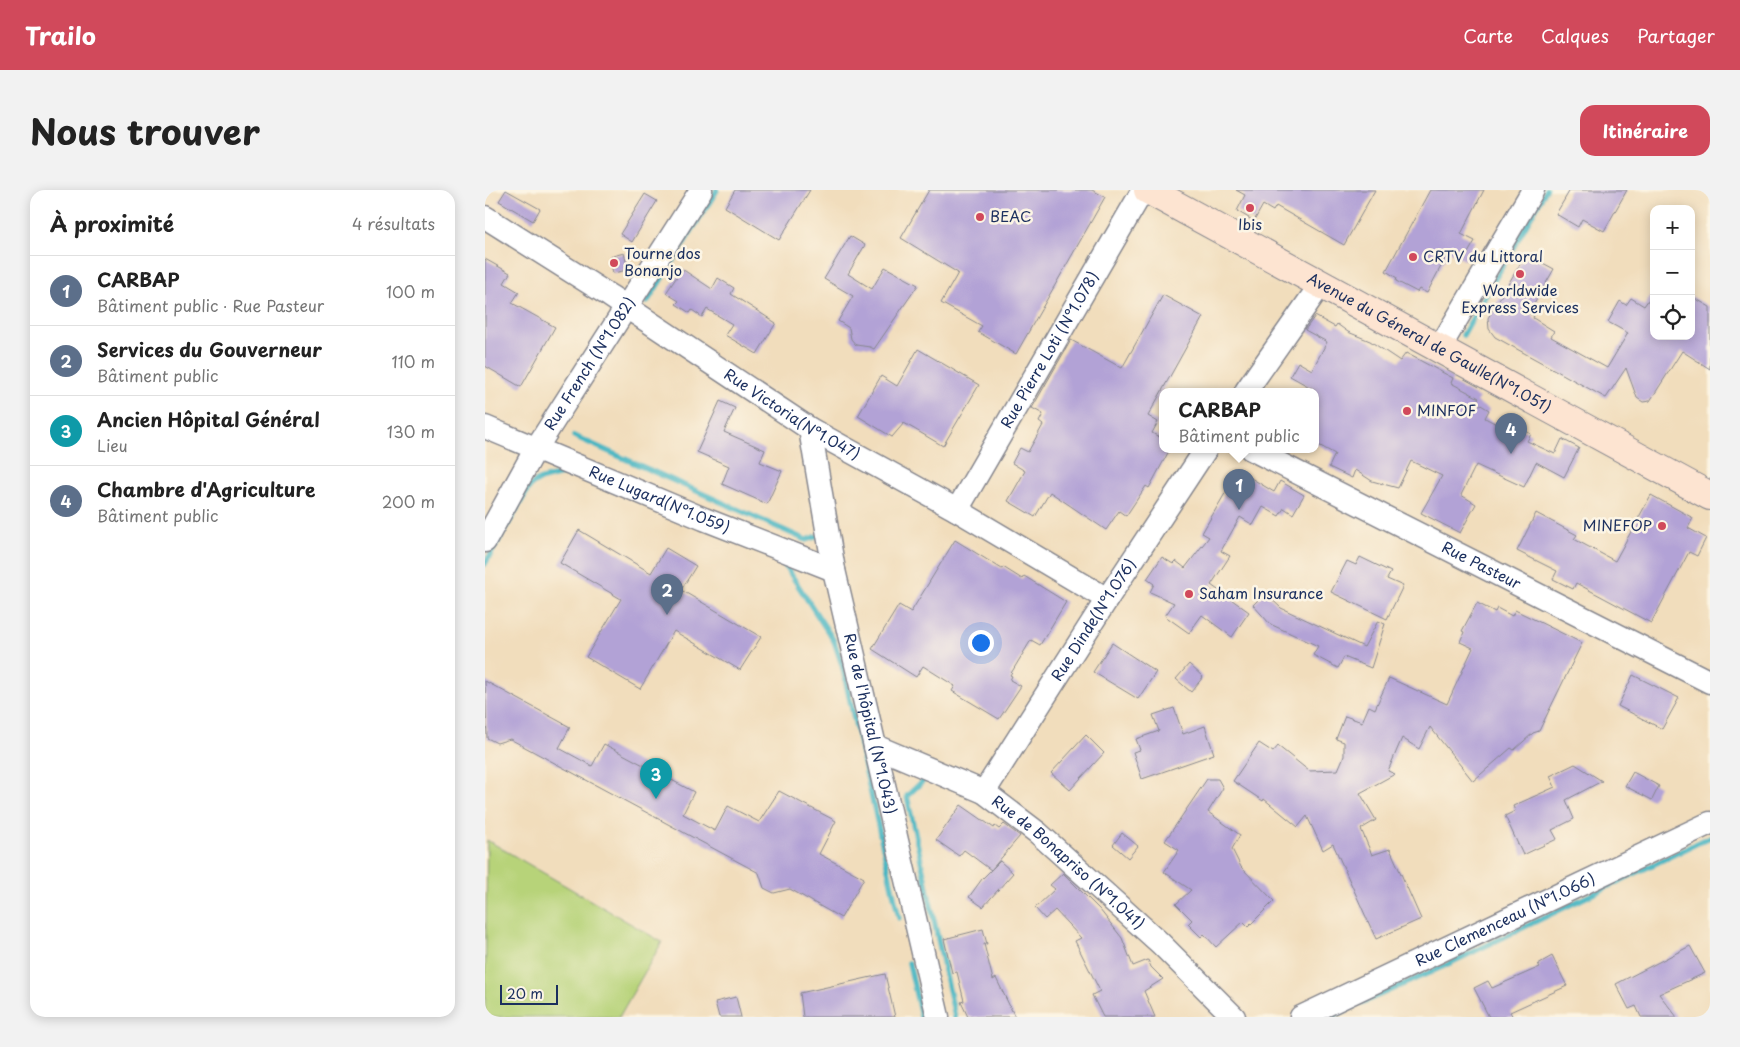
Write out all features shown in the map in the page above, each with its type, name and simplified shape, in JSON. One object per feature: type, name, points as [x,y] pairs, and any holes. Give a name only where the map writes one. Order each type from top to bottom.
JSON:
[{"type":"main road","name":"Avenue du Géneral de Gaulle(N°1.051)","points":[[1148,190],[1710,496]]},
{"type":"street","name":"Rue French (N°1.082)","points":[[485,541],[535,450],[701,190]]},
{"type":"street","name":"Rue Pierre Loti (N°1.078)","points":[[957,510],[1143,190]]},
{"type":"street","points":[[1439,349],[1533,190]]},
{"type":"street","name":"Rue Victoria(N°1.047)","points":[[485,218],[627,306],[809,430],[957,510],[1107,599]]},
{"type":"street","points":[[1247,388],[1321,284]]},
{"type":"street","name":"Rue Lugard(N°1.059)","points":[[485,427],[535,450],[834,570]]},
{"type":"street","name":"Rue de l'hôpital (N°1.043)","points":[[809,430],[834,570],[938,1017]]},
{"type":"street","name":"Rue Dinde(N°1.076)","points":[[984,792],[1107,599],[1203,453]]},
{"type":"street","name":"Rue Pasteur","points":[[1259,453],[1710,682]]},
{"type":"street","name":"Rue de Bonapriso (N°1.041)","points":[[875,746],[984,792],[1038,833],[1094,881],[1160,943],[1234,1017]]},
{"type":"street","name":"Rue Clemenceau (N°1.066)","points":[[1301,1017],[1710,823]]},
{"type":"green space","points":[[487,840],[662,942],[619,1017],[485,1017]]},
{"type":"building","points":[[506,190],[540,209],[533,221],[499,201]]},
{"type":"building","points":[[735,190],[810,190],[779,240],[725,207]]},
{"type":"building","points":[[929,190],[1092,190],[1105,197],[1016,354],[978,332],[982,326],[941,303],[958,273],[901,238]]},
{"type":"building","points":[[1236,190],[1375,190],[1344,245],[1276,206],[1273,211],[1263,205],[1254,221],[1237,211],[1245,195]]},
{"type":"building","points":[[1430,190],[1484,190],[1461,234],[1475,241],[1464,260],[1449,251],[1427,293],[1419,289],[1417,292],[1396,281],[1397,278],[1386,271]]},
{"type":"building","points":[[1570,190],[1627,190],[1604,231],[1582,219],[1578,227],[1556,214]]},
{"type":"building","points":[[645,194],[657,201],[632,242],[620,234]]},
{"type":"building","points":[[850,236],[865,245],[848,274],[872,289],[885,267],[918,285],[874,349],[856,345],[851,339],[849,328],[838,321],[853,296],[824,279]]},
{"type":"building","points":[[624,253],[628,270],[613,273],[609,257]]},
{"type":"building","points":[[1526,254],[1554,269],[1529,313],[1534,316],[1533,318],[1554,331],[1551,337],[1607,368],[1628,333],[1608,322],[1620,301],[1626,305],[1631,298],[1644,306],[1650,298],[1650,340],[1695,340],[1695,298],[1710,307],[1710,369],[1682,351],[1650,401],[1643,402],[1637,398],[1626,368],[1606,398],[1495,337],[1489,329],[1488,318]]},
{"type":"building","points":[[485,259],[510,273],[504,283],[519,292],[512,303],[555,327],[521,387],[485,366]]},
{"type":"building","points":[[682,269],[712,289],[718,278],[734,288],[731,294],[776,323],[757,354],[725,335],[732,324],[707,309],[702,317],[692,310],[690,313],[676,304],[679,301],[666,293]]},
{"type":"building","points":[[1163,295],[1203,317],[1164,388],[1159,388],[1159,396],[1148,416],[1158,422],[1152,433],[1159,437],[1159,453],[1168,453],[1149,488],[1146,486],[1126,516],[1119,511],[1106,530],[1050,492],[1035,517],[1008,501],[1025,471],[1012,463],[1020,448],[1028,452],[1043,425],[1039,422],[1043,414],[1032,408],[1071,340],[1122,368]]},
{"type":"building","points":[[1315,316],[1335,327],[1337,324],[1348,332],[1370,341],[1400,361],[1406,353],[1453,378],[1451,383],[1479,398],[1476,402],[1489,410],[1485,418],[1510,431],[1514,425],[1531,434],[1527,441],[1555,454],[1562,439],[1579,448],[1564,477],[1536,462],[1524,487],[1476,465],[1461,495],[1476,504],[1460,533],[1421,513],[1442,476],[1411,461],[1398,488],[1372,481],[1355,470],[1352,478],[1329,467],[1335,454],[1319,445],[1319,388],[1311,388],[1290,376],[1298,362],[1312,370],[1327,342],[1305,330]]},
{"type":"building","points":[[918,349],[979,385],[943,446],[904,423],[892,437],[858,416],[881,376],[897,386]]},
{"type":"building","points":[[720,401],[735,408],[724,432],[765,450],[760,462],[782,471],[767,504],[722,484],[729,466],[697,452]]},
{"type":"building","points":[[1246,475],[1274,492],[1280,481],[1304,495],[1293,514],[1284,508],[1279,516],[1263,507],[1253,525],[1240,517],[1221,551],[1230,556],[1211,585],[1249,612],[1232,637],[1202,615],[1189,633],[1165,616],[1174,603],[1150,592],[1154,584],[1147,579],[1162,557],[1173,564],[1176,561],[1185,568],[1209,537],[1202,533],[1227,490],[1237,496]]},
{"type":"building","points":[[1651,495],[1693,518],[1688,528],[1706,538],[1697,556],[1689,552],[1651,623],[1576,583],[1573,589],[1553,579],[1557,571],[1517,551],[1536,513],[1577,535],[1574,539],[1615,561]]},
{"type":"building","points":[[579,530],[651,573],[666,548],[696,566],[681,590],[761,637],[740,670],[674,631],[640,689],[586,657],[621,599],[560,563]]},
{"type":"building","points":[[955,540],[1002,569],[1003,567],[1022,579],[1024,576],[1066,602],[1040,645],[1031,640],[1010,675],[1012,676],[1010,680],[1021,686],[999,719],[952,691],[955,686],[923,666],[916,677],[872,649],[899,605],[911,612]]},
{"type":"building","points":[[1360,557],[1391,572],[1387,579],[1403,586],[1387,619],[1331,592],[1347,561],[1356,565]]},
{"type":"building","points":[[1265,593],[1281,608],[1364,647],[1378,621],[1385,624],[1371,668],[1344,657],[1338,668],[1313,655],[1318,646],[1270,624],[1253,605]]},
{"type":"building","points":[[1477,603],[1495,612],[1497,608],[1512,616],[1515,610],[1582,643],[1539,731],[1533,733],[1514,750],[1511,748],[1473,781],[1430,727],[1419,749],[1402,738],[1388,771],[1395,774],[1360,793],[1376,820],[1361,829],[1372,855],[1390,849],[1421,919],[1376,939],[1333,844],[1323,850],[1307,816],[1298,827],[1264,799],[1263,801],[1233,781],[1259,743],[1273,752],[1278,746],[1309,771],[1338,770],[1344,756],[1344,742],[1336,739],[1345,716],[1362,722],[1369,706],[1375,709],[1389,678],[1447,704],[1473,648],[1460,642],[1464,632],[1462,631]]},
{"type":"building","points":[[1112,643],[1156,672],[1138,699],[1093,672]]},
{"type":"building","points":[[1189,664],[1203,677],[1191,692],[1176,679]]},
{"type":"building","points":[[1633,675],[1679,698],[1662,729],[1618,706]]},
{"type":"building","points":[[485,681],[570,727],[559,748],[592,766],[604,744],[694,792],[683,814],[715,831],[728,806],[759,822],[779,791],[836,821],[819,854],[864,878],[841,918],[790,889],[774,893],[764,888],[759,873],[510,739],[497,743],[487,738]]},
{"type":"building","points":[[1174,708],[1183,734],[1205,726],[1214,754],[1142,779],[1133,752],[1140,750],[1136,739],[1159,731],[1153,715]]},
{"type":"building","points":[[1086,735],[1104,753],[1070,790],[1051,773]]},
{"type":"building","points":[[1575,764],[1602,781],[1566,800],[1574,819],[1552,830],[1557,839],[1523,855],[1505,816],[1515,811],[1513,806],[1555,787],[1550,776]]},
{"type":"building","points":[[1633,772],[1659,786],[1652,800],[1625,786]]},
{"type":"building","points":[[1207,779],[1218,779],[1223,788],[1208,812],[1240,835],[1232,849],[1241,867],[1274,901],[1248,927],[1243,922],[1216,947],[1204,934],[1201,937],[1188,924],[1192,920],[1176,904],[1191,890],[1164,872],[1179,850],[1165,841]]},
{"type":"building","points":[[961,805],[994,828],[995,826],[999,829],[1004,824],[1020,836],[991,870],[964,850],[959,856],[936,840]]},
{"type":"building","points":[[1122,833],[1138,846],[1128,858],[1113,845]]},
{"type":"building","points":[[1000,861],[1013,873],[983,907],[969,897],[982,879]]},
{"type":"building","points":[[1063,873],[1100,910],[1122,938],[1133,966],[1148,960],[1151,967],[1163,979],[1144,991],[1155,1017],[1103,1017],[1092,995],[1100,991],[1075,941],[1081,938],[1055,910],[1045,919],[1035,908],[1055,889],[1050,885]]},
{"type":"building","points":[[983,929],[987,944],[984,944],[993,980],[996,978],[1015,1017],[968,1017],[961,1002],[964,1001],[957,972],[952,973],[944,939]]},
{"type":"building","points":[[1690,946],[1705,973],[1659,994],[1677,1017],[1641,1017],[1636,1006],[1629,1009],[1616,984]]},
{"type":"building","points":[[1552,956],[1567,986],[1510,1012],[1513,1017],[1489,1017],[1474,988],[1488,981],[1492,988],[1540,967],[1538,964]]},
{"type":"building","points":[[885,974],[895,1017],[803,1017],[800,993]]},
{"type":"building","points":[[736,997],[741,1017],[719,1017],[715,1002]]},
{"type":"waterway","points":[[647,302],[717,190]]},
{"type":"waterway","points":[[1463,335],[1546,190]]},
{"type":"waterway","points":[[574,436],[806,540],[818,536]]},
{"type":"waterway","points":[[485,564],[530,486],[539,480],[573,471]]},
{"type":"waterway","points":[[781,559],[834,641],[842,665],[899,918]]},
{"type":"waterway","points":[[925,779],[907,796],[955,1017]]},
{"type":"waterway","points":[[1330,1017],[1442,967],[1710,837]]},
{"type":"waterway","points":[[909,963],[921,1017]]},
{"type":"place","name":"Ibis","points":[[1250,208]]},
{"type":"place","name":"BEAC","points":[[980,217]]},
{"type":"place","name":"CRTV du Littoral","points":[[1413,257]]},
{"type":"place","name":"Tourne dos Bonanjo","points":[[614,263]]},
{"type":"place","name":"Worldwide Express Services","points":[[1520,274]]},
{"type":"place","name":"MINFOF","points":[[1407,411]]},
{"type":"place","name":"Chambre d'Agriculture","points":[[1511,454]]},
{"type":"place","name":"CARBAP","points":[[1239,510]]},
{"type":"place","name":"MINEFOP","points":[[1662,526]]},
{"type":"place","name":"Saham Insurance","points":[[1189,594]]},
{"type":"place","name":"Services du Gouverneur","points":[[667,615]]},
{"type":"place","name":"Ancien Hôpital Général","points":[[656,799]]}]
